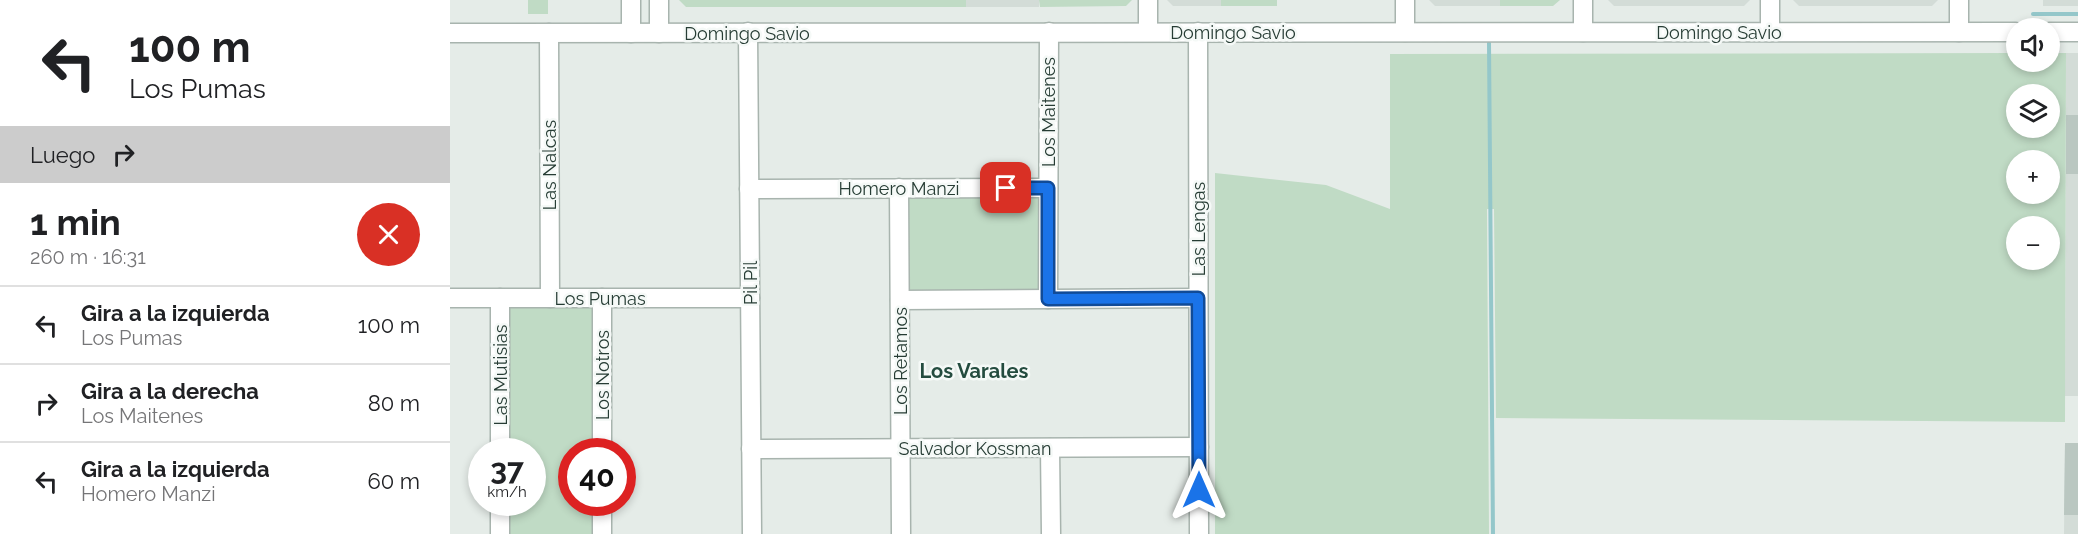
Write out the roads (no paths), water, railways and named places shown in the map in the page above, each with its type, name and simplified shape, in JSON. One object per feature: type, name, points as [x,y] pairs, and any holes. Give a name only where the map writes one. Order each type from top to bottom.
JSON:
[{"type":"street","points":[[631,0],[631,33]]},
{"type":"street","points":[[659,0],[659,33]]},
{"type":"street","points":[[1148,0],[1148,32]]},
{"type":"street","points":[[1405,0],[1405,32]]},
{"type":"street","points":[[1583,0],[1583,32]]},
{"type":"street","points":[[1770,0],[1770,32]]},
{"type":"street","points":[[1959,0],[1959,32]]},
{"type":"street","name":"Pil Pil","points":[[748,32],[752,534]]},
{"type":"street","name":"Los Maitenes","points":[[1048,299],[1049,32]]},
{"type":"street","name":"Las Lengas","points":[[1198,32],[1199,534]]},
{"type":"street","name":"Domingo Savio","points":[[450,33],[2006,32]]},
{"type":"street","points":[[2060,32],[2078,32]]},
{"type":"street","name":"Las Nalcas","points":[[549,33],[550,298]]},
{"type":"street","name":"Los Retamos","points":[[898,188],[901,534]]},
{"type":"street","name":"Homero Manzi","points":[[749,189],[1048,188]]},
{"type":"street","name":"Los Pumas","points":[[450,298],[750,298]]},
{"type":"street","name":"Las Mutisias","points":[[500,298],[500,438]]},
{"type":"street","name":"Los Notros","points":[[602,298],[602,438]]},
{"type":"street","points":[[900,300],[1198,298]]},
{"type":"street","name":"Salvador Kossman","points":[[751,449],[1199,447]]},
{"type":"street","points":[[1050,448],[1052,534]]},
{"type":"street","points":[[500,516],[500,534]]},
{"type":"street","points":[[602,516],[602,534]]},
{"type":"waterway","points":[[2033,14],[2078,14]]},
{"type":"waterway","points":[[1489,43],[1493,534]]},
{"type":"district","name":"Los Varales","points":[[974,371]]}]
